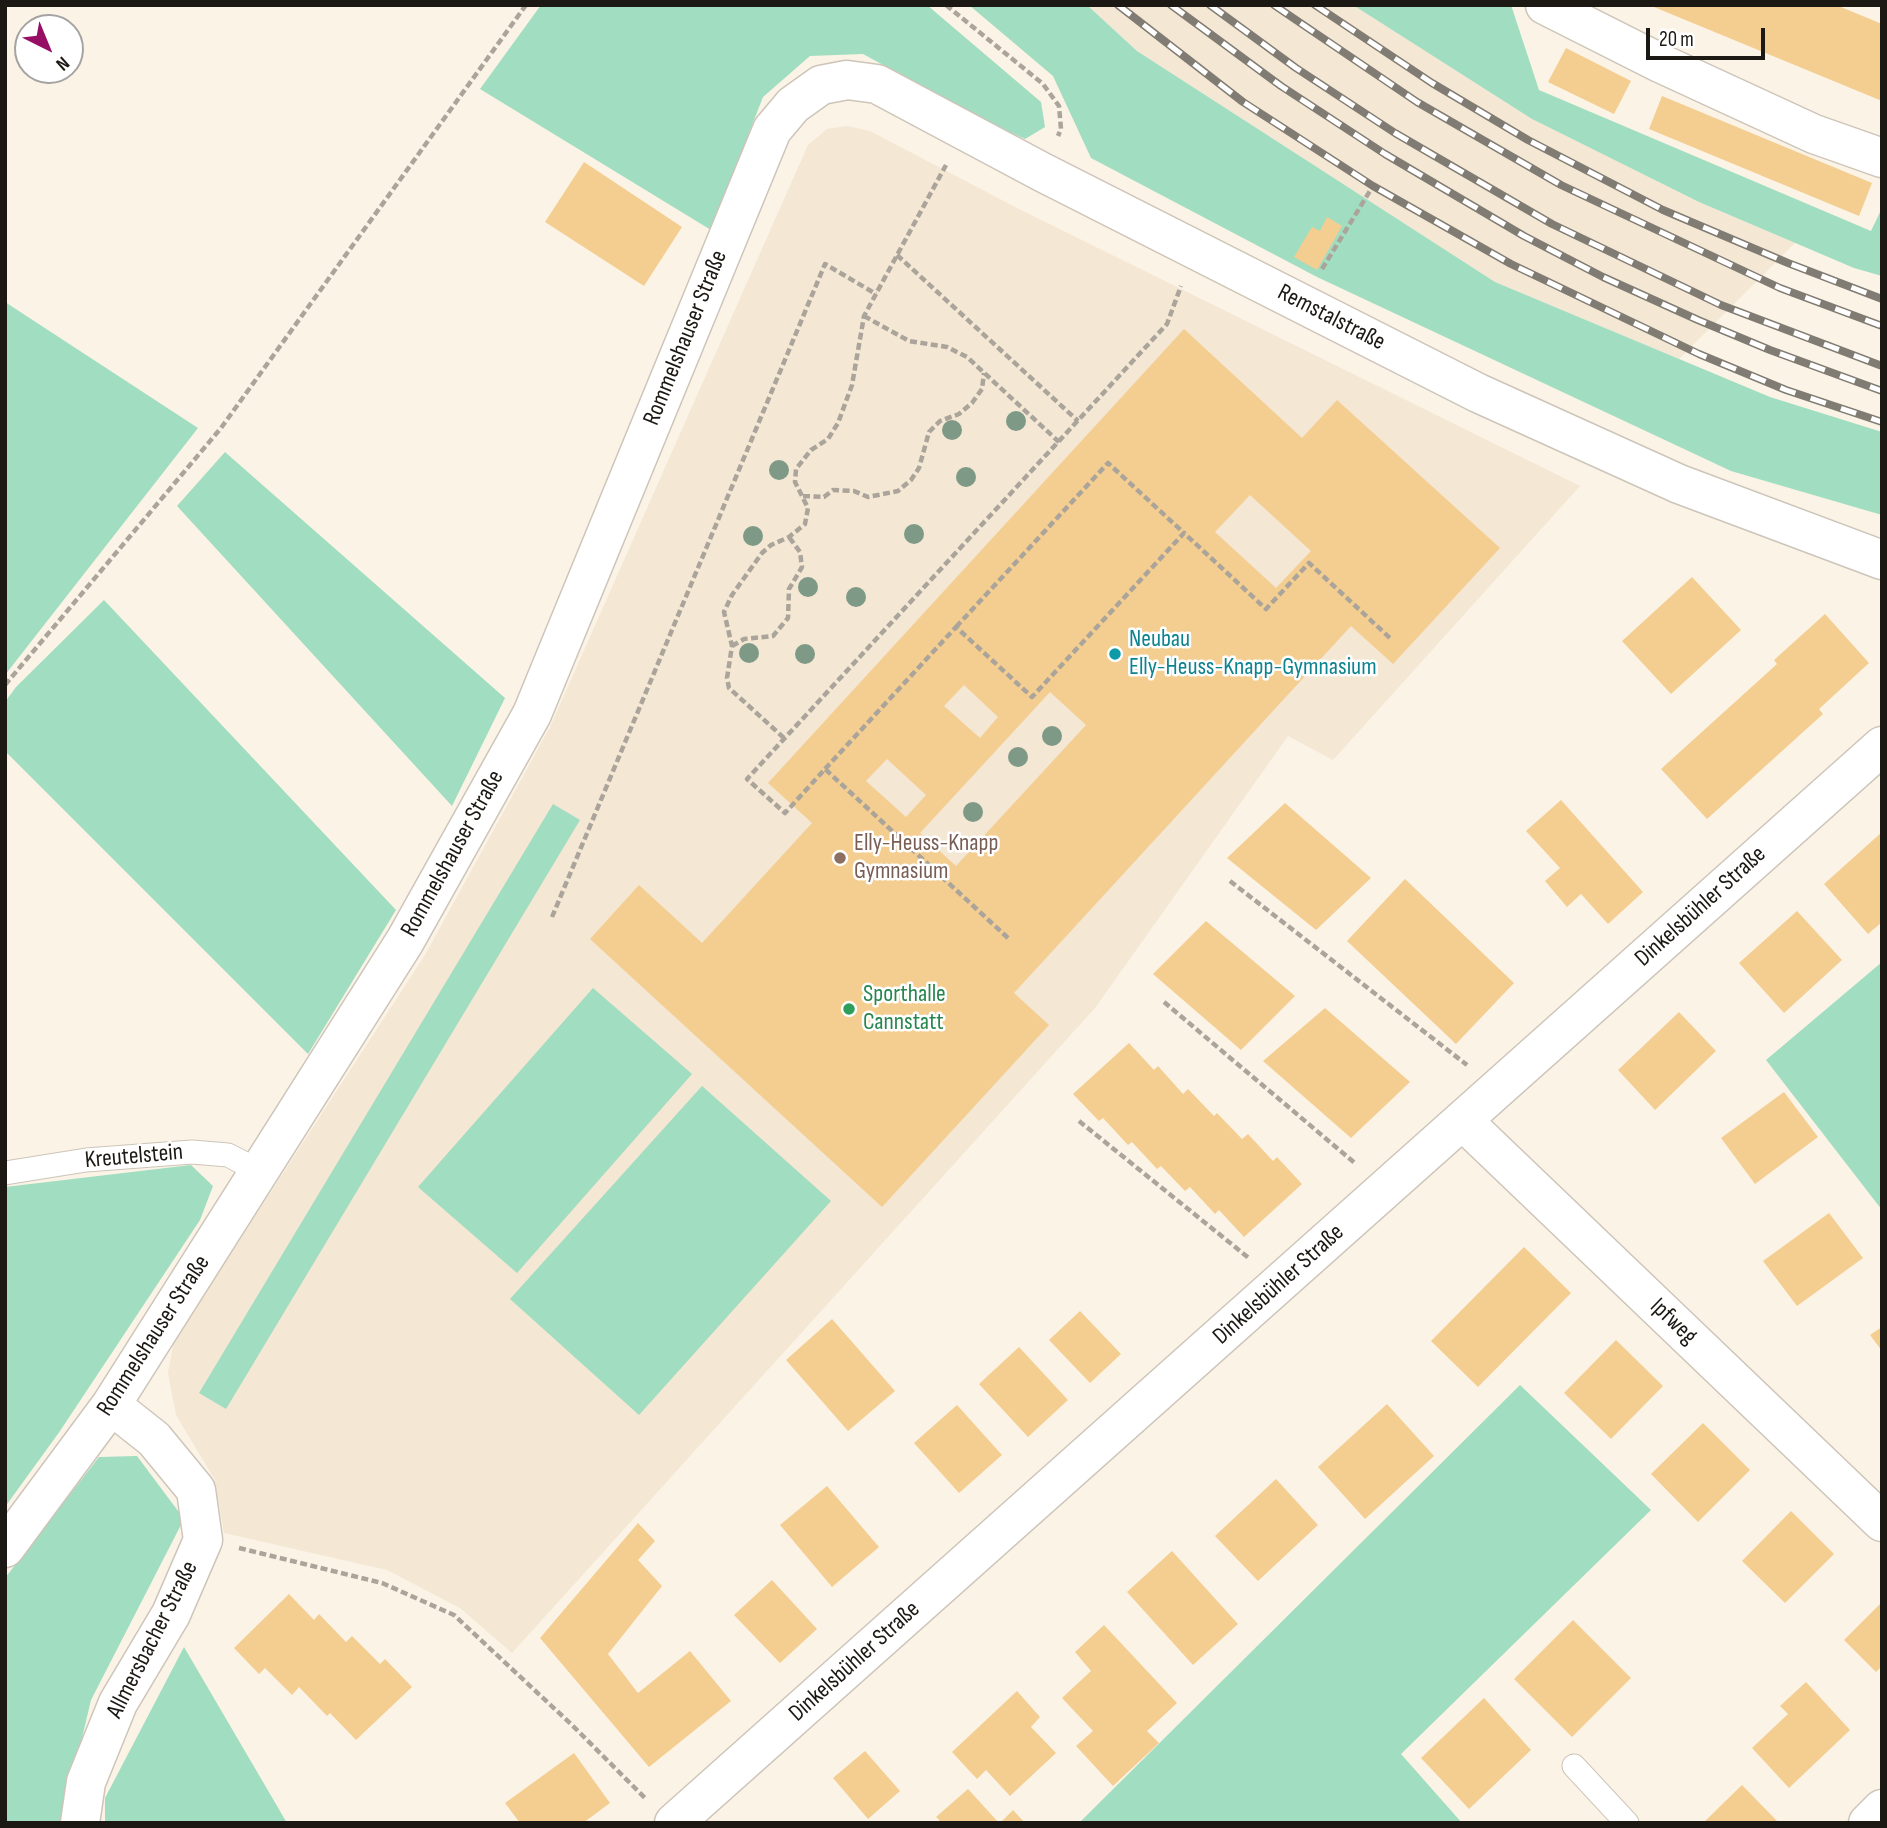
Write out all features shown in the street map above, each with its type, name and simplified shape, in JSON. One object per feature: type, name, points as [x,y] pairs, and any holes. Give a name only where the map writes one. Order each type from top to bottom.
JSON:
[{"type":"street","points":[[1545,5],[1660,63],[1814,134],[1882,158]]},
{"type":"street","name":"Remstalstraße","points":[[793,105],[821,85],[847,80],[877,84],[1042,172],[1478,393],[1679,484],[1882,560]]},
{"type":"street","name":"Rommelshauser Straße","points":[[5,1548],[111,1405],[405,941],[532,714],[772,130],[793,105]]},
{"type":"street","name":"Dinkelsbühler Straße","points":[[662,1813],[1280,1284],[1882,746]]},
{"type":"street","name":"Ipfweg","points":[[1463,1121],[1882,1522]]},
{"type":"street","name":"Allmersbacher Straße","points":[[80,1823],[86,1782],[118,1703],[171,1614],[203,1540],[196,1490],[154,1439],[111,1405]]},
{"type":"street","points":[[1868,1823],[1882,1808]]},
{"type":"lane","name":"Kreutelstein","points":[[5,1173],[86,1160],[192,1152],[228,1155],[259,1171]]},
{"type":"lane","points":[[1574,1766],[1627,1823]]},
{"type":"path","points":[[5,685],[221,428],[526,5]]},
{"type":"path","points":[[946,5],[1043,85],[1059,106],[1061,129],[1042,172]]},
{"type":"path","points":[[784,738],[729,688],[727,678],[732,646],[724,612],[732,595],[762,553],[805,524],[808,508],[795,482],[796,469],[811,450],[828,439],[838,423],[852,385],[864,316],[964,131]]},
{"type":"path","points":[[1325,264],[1373,186]]},
{"type":"path","points":[[1194,248],[1167,324],[747,779],[785,813],[1108,463],[1266,609],[1309,563],[1390,638]]},
{"type":"path","points":[[897,255],[1078,421]]},
{"type":"path","points":[[552,917],[825,264],[876,294]]},
{"type":"path","points":[[864,316],[909,341],[947,347],[967,357],[1059,442]]},
{"type":"path","points":[[803,496],[824,497],[833,490],[854,491],[868,497],[898,491],[911,480],[919,468],[929,432],[940,421],[959,414],[972,403],[982,389],[984,373]]},
{"type":"path","points":[[957,627],[1032,697],[1184,533]]},
{"type":"path","points":[[732,646],[744,639],[773,636],[788,618],[789,589],[802,567],[800,552],[789,537]]},
{"type":"path","points":[[825,769],[1008,938]]},
{"type":"path","points":[[1230,881],[1498,1089]]},
{"type":"path","points":[[1164,1002],[1386,1189]]},
{"type":"path","points":[[1079,1121],[1280,1284]]},
{"type":"path","points":[[203,1540],[382,1583],[454,1615],[572,1724],[662,1813]]},
{"type":"shaded area","points":[[1087,5],[1353,5],[1532,119],[1699,202],[1795,243],[1679,359],[1495,282],[1137,51]]},
{"type":"shaded area","name":"Elly-Heuss-Knapp Gymnasium","points":[[847,126],[870,131],[1017,208],[1580,486],[1333,760],[1288,736],[1095,1008],[512,1653],[460,1608],[387,1570],[224,1533],[215,1480],[176,1415],[168,1373],[174,1341],[425,955],[550,727],[808,145],[827,129]]},
{"type":"green space","points":[[541,5],[927,5],[1041,102],[1045,127],[1025,139],[993,125],[863,54],[810,56],[763,97],[711,230],[480,89]]},
{"type":"green space","points":[[969,5],[1087,5],[1137,51],[1495,282],[1770,397],[1882,432],[1882,515],[1731,471],[1317,277],[1091,158],[1053,76]]},
{"type":"green space","points":[[1353,5],[1511,5],[1539,90],[1871,231],[1882,208],[1882,276],[1854,268],[1699,202],[1532,119]]},
{"type":"green space","points":[[5,302],[198,428],[5,675]]},
{"type":"green space","points":[[225,452],[505,698],[452,806],[177,506]]},
{"type":"green space","points":[[104,600],[396,910],[308,1054],[5,751],[5,702],[16,687]]},
{"type":"green space","points":[[553,804],[580,820],[226,1409],[199,1393]]},
{"type":"green space","points":[[1882,962],[1882,1210],[1766,1060]]},
{"type":"green space","points":[[593,988],[692,1074],[517,1273],[418,1187]]},
{"type":"green space","points":[[702,1086],[831,1201],[639,1415],[510,1299]]},
{"type":"green space","points":[[191,1165],[213,1186],[200,1220],[60,1431],[5,1507],[5,1187]]},
{"type":"green space","points":[[1520,1385],[1651,1510],[1401,1754],[1462,1823],[1079,1823]]},
{"type":"green space","points":[[137,1456],[184,1519],[91,1700],[62,1823],[5,1823],[5,1578],[99,1457]]},
{"type":"green space","points":[[184,1647],[287,1823],[105,1823],[105,1798]]},
{"type":"building","points":[[1649,5],[1836,5],[1882,24],[1882,101]]},
{"type":"building","points":[[1566,48],[1631,81],[1614,114],[1548,82]]},
{"type":"building","points":[[1662,96],[1872,183],[1859,216],[1649,129]]},
{"type":"building","points":[[584,162],[682,227],[644,286],[545,222]]},
{"type":"building","points":[[1327,217],[1342,226],[1317,270],[1294,257],[1312,227],[1320,231]]},
{"type":"building","name":"Neubau Elly-Heuss-Knapp-Gymnasium","points":[[1184,329],[1302,438],[1337,400],[1500,548],[1393,664],[1351,626],[1014,993],[1049,1025],[882,1207],[590,939],[639,885],[702,943],[812,823],[768,783]],"holes":[[[1250,495],[1311,551],[1276,588],[1215,532]],[[964,685],[998,717],[980,738],[944,706]],[[1050,692],[1086,725],[956,866],[920,833]],[[887,759],[926,795],[906,817],[866,781]]]},
{"type":"building","points":[[1692,577],[1741,630],[1671,694],[1622,641]]},
{"type":"building","points":[[1825,614],[1869,663],[1819,709],[1823,714],[1707,819],[1661,769],[1777,664],[1774,660]]},
{"type":"building","points":[[1561,800],[1643,892],[1608,924],[1581,894],[1567,907],[1545,881],[1560,868],[1526,831]]},
{"type":"building","points":[[1285,803],[1371,878],[1316,930],[1227,858]]},
{"type":"building","points":[[1882,832],[1882,922],[1868,934],[1824,884]]},
{"type":"building","points":[[1405,879],[1514,983],[1456,1044],[1347,941]]},
{"type":"building","points":[[1797,911],[1842,960],[1784,1013],[1739,963]]},
{"type":"building","points":[[1206,921],[1295,996],[1241,1050],[1153,974]]},
{"type":"building","points":[[1325,1008],[1410,1082],[1351,1138],[1263,1061]]},
{"type":"building","points":[[1679,1012],[1716,1051],[1655,1110],[1618,1070]]},
{"type":"building","points":[[1129,1043],[1154,1070],[1158,1066],[1183,1094],[1188,1089],[1214,1116],[1217,1113],[1242,1139],[1248,1134],[1273,1161],[1277,1157],[1302,1184],[1244,1237],[1219,1210],[1215,1214],[1190,1187],[1185,1191],[1161,1166],[1157,1169],[1132,1142],[1128,1145],[1103,1118],[1099,1121],[1073,1094]]},
{"type":"building","points":[[1784,1092],[1818,1137],[1755,1184],[1721,1138]]},
{"type":"building","points":[[1829,1213],[1863,1258],[1797,1306],[1763,1261]]},
{"type":"building","points":[[1524,1247],[1571,1293],[1478,1387],[1431,1341]]},
{"type":"building","points":[[1080,1311],[1121,1354],[1090,1383],[1049,1340]]},
{"type":"building","points":[[832,1319],[895,1391],[848,1431],[786,1360]]},
{"type":"building","points":[[1882,1327],[1882,1351],[1870,1335]]},
{"type":"building","points":[[1616,1340],[1663,1386],[1611,1439],[1564,1393]]},
{"type":"building","points":[[1019,1347],[1068,1400],[1028,1437],[979,1384]]},
{"type":"building","points":[[1387,1404],[1434,1456],[1365,1519],[1318,1467]]},
{"type":"building","points":[[957,1405],[1002,1455],[959,1493],[914,1443]]},
{"type":"building","points":[[1703,1423],[1750,1470],[1698,1522],[1651,1474]]},
{"type":"building","points":[[1276,1479],[1318,1525],[1258,1581],[1215,1536]]},
{"type":"building","points":[[827,1486],[879,1547],[832,1587],[780,1525]]},
{"type":"building","points":[[1791,1511],[1834,1554],[1785,1603],[1742,1561]]},
{"type":"building","points":[[638,1523],[655,1541],[638,1560],[662,1586],[608,1654],[638,1693],[690,1651],[731,1701],[649,1767],[540,1638]]},
{"type":"building","points":[[1172,1551],[1238,1624],[1193,1665],[1127,1592]]},
{"type":"building","points":[[772,1580],[817,1629],[780,1663],[734,1615]]},
{"type":"building","points":[[289,1594],[314,1620],[319,1614],[346,1642],[352,1636],[380,1664],[385,1659],[412,1687],[356,1740],[330,1713],[327,1716],[299,1687],[292,1695],[265,1668],[259,1674],[234,1648]]},
{"type":"building","points":[[1882,1602],[1882,1666],[1876,1672],[1844,1640]]},
{"type":"building","points":[[1573,1620],[1631,1678],[1572,1737],[1514,1679]]},
{"type":"building","points":[[1104,1625],[1177,1703],[1147,1731],[1159,1743],[1113,1786],[1076,1746],[1093,1731],[1062,1698],[1091,1671],[1075,1652]]},
{"type":"building","points":[[1806,1682],[1850,1730],[1789,1788],[1752,1748],[1788,1714],[1780,1706]]},
{"type":"building","points":[[1017,1691],[1040,1717],[1031,1727],[1056,1753],[1010,1796],[986,1770],[977,1779],[952,1752]]},
{"type":"building","points":[[1484,1698],[1531,1750],[1469,1809],[1421,1758]]},
{"type":"building","points":[[865,1751],[900,1791],[868,1819],[833,1778]]},
{"type":"building","points":[[574,1753],[610,1803],[583,1823],[520,1823],[505,1803]]},
{"type":"building","points":[[1742,1785],[1779,1823],[1703,1823]]},
{"type":"building","points":[[968,1789],[999,1823],[942,1823],[936,1817]]},
{"type":"building","points":[[1013,1810],[1025,1823],[1000,1823]]},
{"type":"railway","points":[[1118,5],[1243,102],[1373,186],[1511,264],[1699,354],[1786,390],[1882,422]]},
{"type":"railway","points":[[1171,5],[1281,86],[1385,154],[1524,236],[1603,277],[1698,320],[1882,391]]},
{"type":"railway","points":[[1210,5],[1296,68],[1395,133],[1552,224],[1721,305],[1882,366]]},
{"type":"railway","points":[[1274,5],[1417,102],[1561,185],[1780,288],[1882,326]]},
{"type":"railway","points":[[1315,5],[1432,83],[1528,140],[1663,210],[1882,299]]},
{"type":"place","name":"Neubau Elly-Heuss-Knapp-Gymnasium","points":[[1115,654]]},
{"type":"place","name":"Elly-Heuss-Knapp Gymnasium","points":[[840,858]]},
{"type":"place","name":"Sporthalle Cannstatt","points":[[849,1009]]}]
